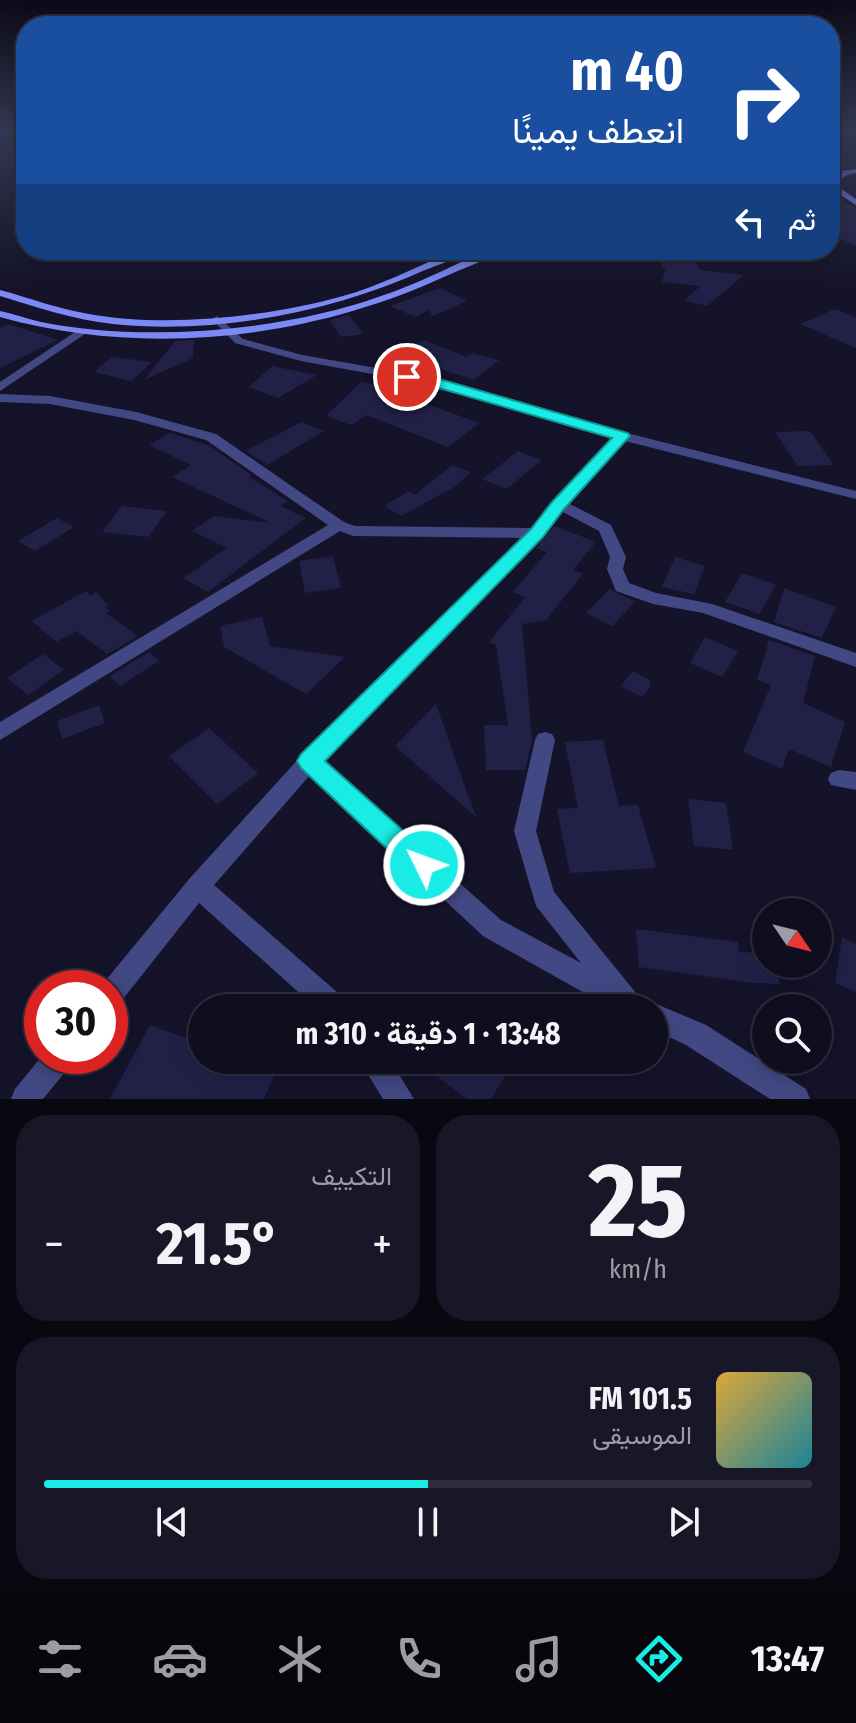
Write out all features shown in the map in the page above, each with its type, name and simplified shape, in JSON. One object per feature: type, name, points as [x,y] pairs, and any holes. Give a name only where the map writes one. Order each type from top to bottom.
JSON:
[{"type":"street","points":[[840,191],[856,203]]},
{"type":"street","points":[[0,293],[90,318],[133,322],[217,319],[345,299],[442,260]]},
{"type":"street","points":[[0,314],[24,323],[82,332],[177,334],[229,331],[338,313],[384,299],[473,260]]},
{"type":"street","points":[[217,319],[239,341],[301,358],[434,382],[622,436],[856,495]]},
{"type":"street","points":[[0,387],[82,332]]},
{"type":"street","points":[[0,398],[50,400],[211,437],[339,525],[370,533],[537,533]]},
{"type":"street","points":[[128,973],[198,886],[309,761],[537,533],[558,505],[622,436]]},
{"type":"street","points":[[558,505],[606,528],[618,557],[615,569],[622,587],[653,598],[706,608],[856,660]]},
{"type":"street","points":[[0,732],[339,525]]},
{"type":"street","points":[[545,740],[525,831],[544,898],[626,994]]},
{"type":"street","points":[[309,761],[492,928],[611,994]]},
{"type":"street","points":[[198,886],[320,994]]},
{"type":"street","points":[[668,1022],[696,1035],[796,1099]]},
{"type":"street","points":[[25,1099],[45,1074]]},
{"type":"street","points":[[383,1074],[400,1099]]},
{"type":"building","points":[[840,200],[856,208],[856,245],[840,239]]},
{"type":"building","points":[[662,260],[696,260],[700,270],[744,275],[707,306],[684,300],[701,286],[662,282],[666,267],[662,267]]},
{"type":"building","points":[[440,288],[467,301],[433,316],[428,310],[416,317],[390,306]]},
{"type":"building","points":[[835,309],[856,317],[856,348],[800,324]]},
{"type":"building","points":[[349,315],[363,334],[341,337],[330,320]]},
{"type":"building","points":[[8,324],[58,340],[0,368],[0,328]]},
{"type":"building","points":[[194,340],[193,358],[144,380],[175,341]]},
{"type":"building","points":[[424,340],[466,357],[472,353],[499,360],[474,380],[434,367],[429,370],[393,354]]},
{"type":"building","points":[[112,357],[152,362],[131,381],[94,372]]},
{"type":"building","points":[[272,366],[317,375],[278,398],[249,387]]},
{"type":"building","points":[[361,382],[401,390],[397,393],[479,423],[448,447],[366,415],[351,425],[326,416]]},
{"type":"building","points":[[301,422],[324,431],[267,465],[246,451]]},
{"type":"building","points":[[810,431],[834,465],[798,466],[775,432]]},
{"type":"building","points":[[170,433],[210,446],[251,475],[249,477],[288,501],[280,506],[306,518],[208,592],[183,578],[227,548],[192,531],[214,516],[271,523],[172,477],[191,465],[149,445]]},
{"type":"building","points":[[518,451],[542,460],[506,489],[482,479]]},
{"type":"building","points":[[452,465],[471,472],[456,486],[401,516],[384,506],[409,491],[415,495]]},
{"type":"building","points":[[122,506],[167,511],[148,537],[102,532]]},
{"type":"building","points":[[57,518],[74,527],[35,551],[18,541]]},
{"type":"building","points":[[554,526],[596,542],[573,570],[583,574],[546,620],[522,624],[532,741],[525,770],[486,770],[484,725],[508,725],[496,645],[489,642],[525,597],[513,592],[547,552],[536,548]]},
{"type":"building","points":[[333,556],[341,588],[305,593],[299,561]]},
{"type":"building","points":[[675,557],[705,566],[694,594],[662,587]]},
{"type":"building","points":[[742,573],[776,585],[759,614],[725,602]]},
{"type":"building","points":[[784,588],[836,607],[822,638],[774,622]]},
{"type":"building","points":[[610,589],[635,602],[612,626],[586,613]]},
{"type":"building","points":[[86,591],[91,596],[96,592],[108,605],[105,607],[110,611],[106,613],[138,636],[107,654],[76,631],[56,642],[32,621]]},
{"type":"building","points":[[262,617],[270,646],[345,657],[306,694],[224,647],[220,626]]},
{"type":"building","points":[[705,637],[738,651],[722,677],[690,663]]},
{"type":"building","points":[[769,640],[815,656],[803,703],[845,722],[831,767],[789,749],[782,769],[743,752],[771,685],[757,680]]},
{"type":"building","points":[[149,652],[159,661],[120,686],[110,676]]},
{"type":"building","points":[[43,654],[64,670],[28,695],[7,678]]},
{"type":"building","points":[[633,671],[650,680],[650,687],[642,697],[621,686]]},
{"type":"building","points":[[436,704],[455,759],[476,817],[395,746]]},
{"type":"building","points":[[99,705],[105,723],[62,739],[57,721]]},
{"type":"building","points":[[209,728],[258,773],[217,804],[169,756]]},
{"type":"building","points":[[603,740],[619,806],[638,805],[656,868],[570,873],[557,809],[578,808],[565,742]]},
{"type":"building","points":[[688,799],[726,803],[733,850],[694,846]]},
{"type":"building","points":[[636,929],[738,942],[739,952],[752,952],[752,978],[778,978],[780,984],[755,983],[639,967]]},
{"type":"building","points":[[842,937],[856,944],[856,992],[835,983]]},
{"type":"building","points":[[150,1025],[188,1039],[188,1074],[275,1074],[264,1099],[110,1099],[124,1074],[128,1074],[128,1066]]},
{"type":"building","points":[[434,1074],[506,1074],[491,1099],[467,1099]]},
{"type":"route","points":[[407,377],[622,436],[558,505],[537,533],[309,761],[424,865]]}]
